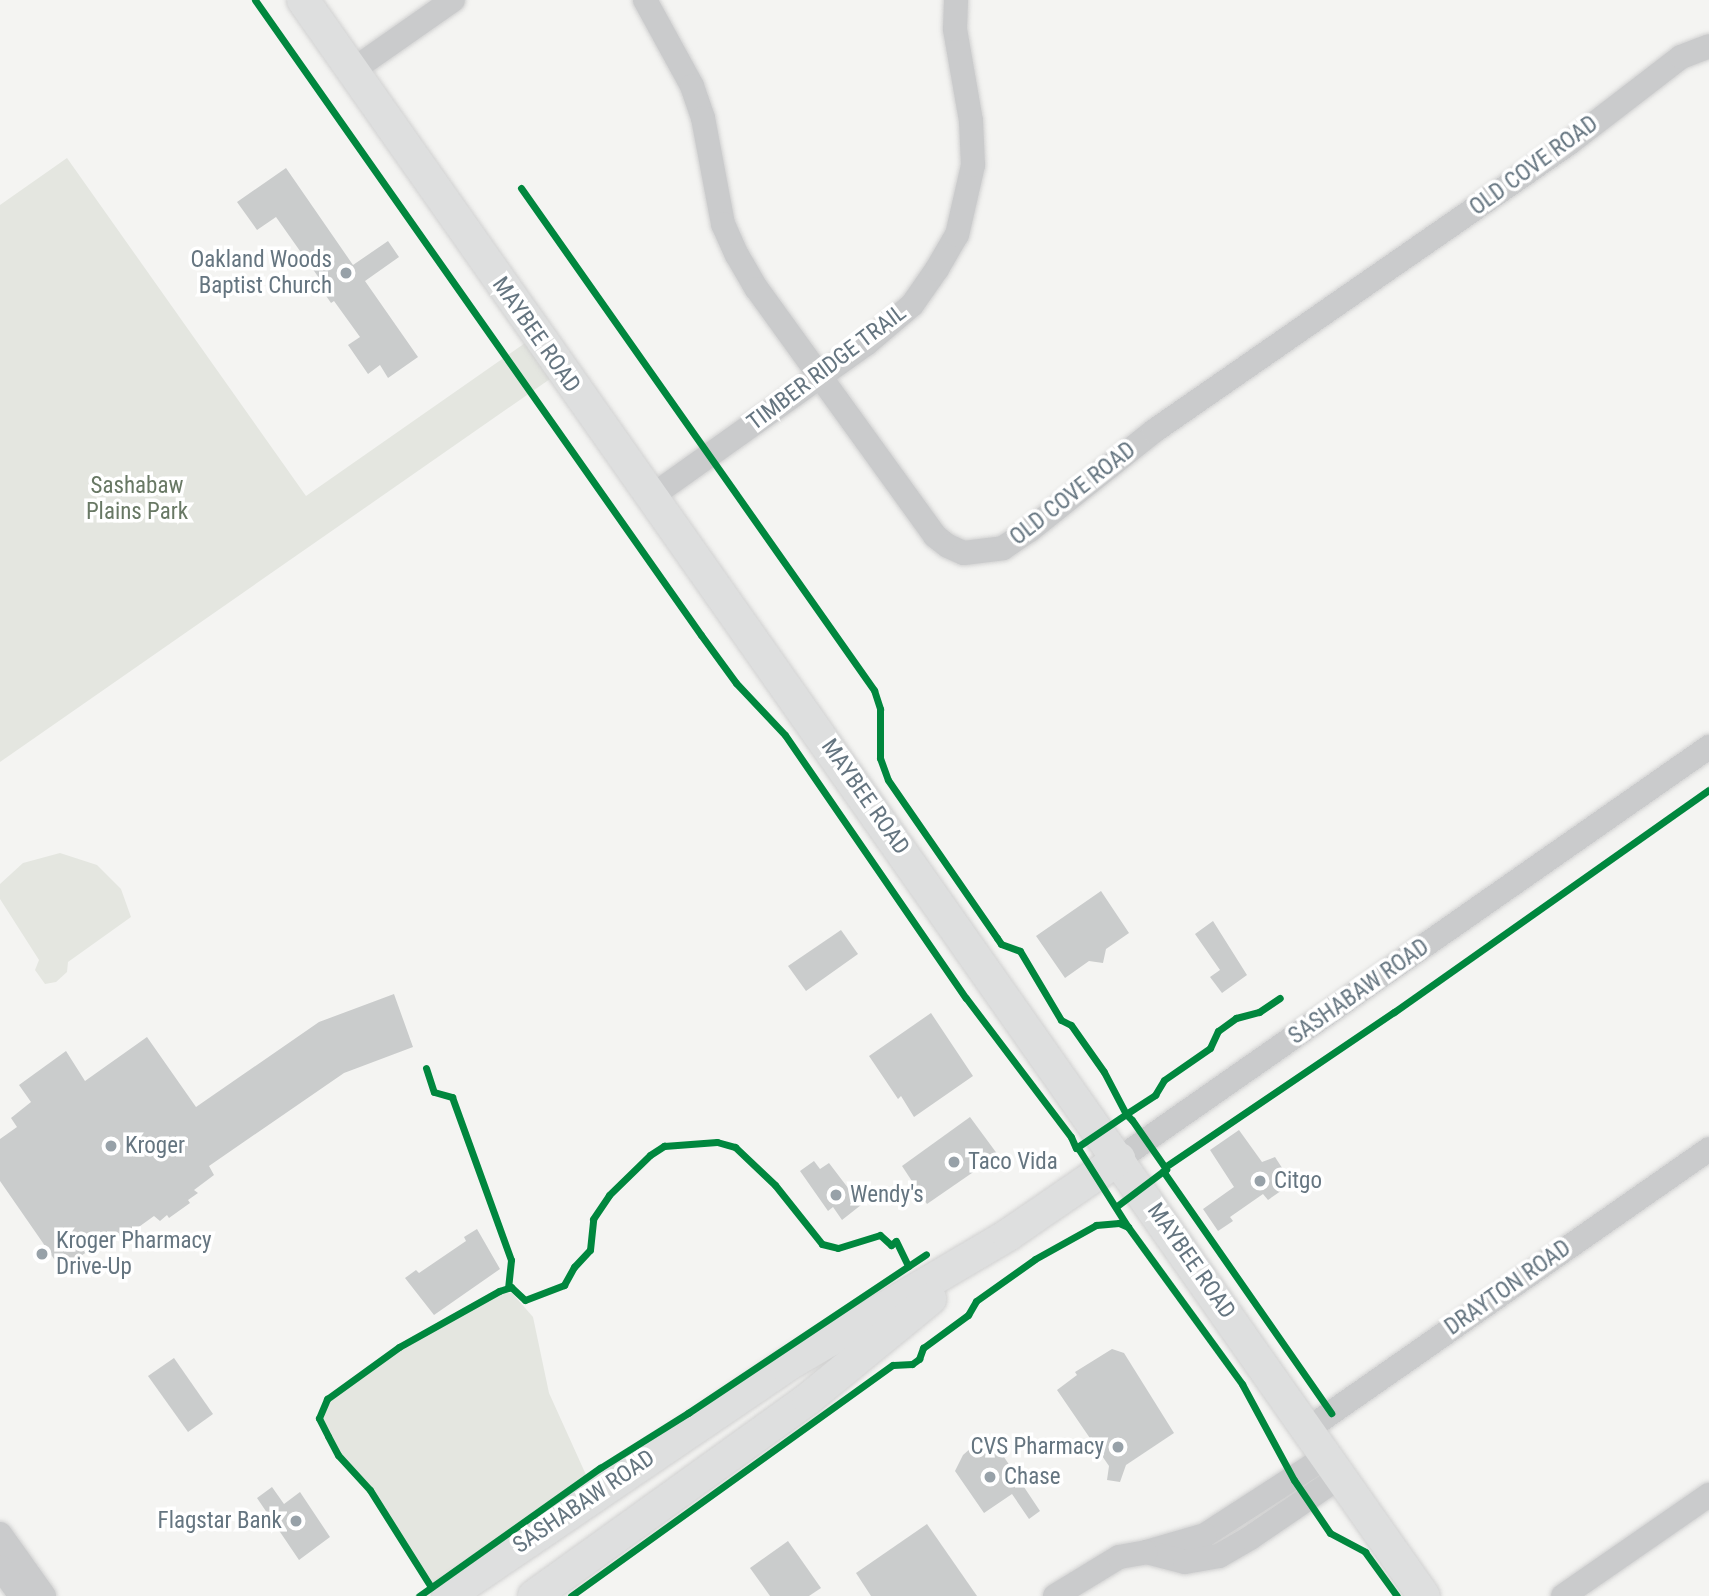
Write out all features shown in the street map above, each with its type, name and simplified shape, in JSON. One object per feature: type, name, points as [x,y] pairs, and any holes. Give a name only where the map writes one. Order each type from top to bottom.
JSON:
[{"type":"main road","name":"MAYBEE ROAD","points":[[303,0],[542,344],[652,496],[1424,1596]]},
{"type":"main road","name":"SASHABAW ROAD","points":[[448,1596],[786,1366],[1008,1236],[1119,1159]]},
{"type":"main road","name":"SASHABAW ROAD","points":[[534,1596],[808,1399],[1008,1236]]},
{"type":"main road","points":[[728,1405],[746,1411],[751,1420],[748,1433],[734,1453]]},
{"type":"street","points":[[353,70],[453,0]]},
{"type":"street","name":"OLD COVE ROAD","points":[[645,0],[692,86],[703,118],[723,224],[737,255],[757,289],[935,536],[947,547],[964,553],[1003,548],[1154,431],[1568,144],[1681,57],[1709,46]]},
{"type":"street","name":"TIMBER RIDGE TRAIL","points":[[652,496],[866,344],[912,305],[957,235],[973,165],[971,121],[955,29],[956,0]]},
{"type":"street","name":"SASHABAW ROAD","points":[[1119,1159],[1709,747]]},
{"type":"street","name":"DRAYTON ROAD","points":[[1308,1429],[1709,1149]]},
{"type":"street","points":[[1055,1596],[1119,1557],[1180,1544],[1334,1466]]},
{"type":"street","points":[[1146,1552],[1185,1562],[1219,1556],[1240,1545],[1334,1466]]},
{"type":"street","points":[[1563,1596],[1709,1495]]},
{"type":"street","points":[[1226,1523],[1240,1545]]},
{"type":"street","points":[[0,1534],[44,1596]]},
{"type":"street","points":[[0,1567],[20,1596]]},
{"type":"green space","name":"Sashabaw Plains Park","points":[[67,158],[306,496],[525,343],[550,379],[0,762],[0,205]]},
{"type":"green space","points":[[60,853],[97,865],[121,889],[131,917],[68,962],[67,972],[56,982],[45,984],[35,970],[39,960],[0,899],[0,884],[23,863]]},
{"type":"green space","points":[[499,1291],[512,1293],[533,1317],[549,1393],[587,1477],[431,1587],[370,1490],[338,1455],[319,1418],[327,1399],[399,1347]]},
{"type":"building","name":"Oakland Woods Baptist Church","points":[[286,168],[353,265],[388,241],[399,257],[365,281],[418,357],[388,378],[380,365],[368,374],[348,345],[360,337],[334,301],[331,303],[320,287],[324,285],[276,217],[257,230],[237,202]]},
{"type":"building","points":[[1101,891],[1129,933],[1106,949],[1103,963],[1089,961],[1065,978],[1036,936]]},
{"type":"building","points":[[1213,921],[1247,975],[1222,993],[1210,977],[1220,970],[1195,934]]},
{"type":"building","points":[[841,930],[858,954],[806,991],[788,966]]},
{"type":"building","name":"Kroger","points":[[394,994],[413,1047],[344,1073],[209,1166],[214,1175],[194,1190],[198,1193],[188,1200],[190,1203],[169,1218],[167,1215],[160,1221],[154,1216],[122,1239],[117,1232],[61,1269],[0,1181],[0,1139],[17,1127],[11,1118],[31,1102],[19,1085],[66,1051],[85,1081],[147,1037],[196,1107],[319,1022]]},
{"type":"building","points":[[931,1013],[973,1076],[914,1117],[901,1096],[898,1099],[869,1056]]},
{"type":"building","points":[[970,1117],[998,1155],[927,1204],[902,1166]]},
{"type":"building","points":[[1239,1130],[1262,1162],[1275,1157],[1286,1174],[1284,1179],[1288,1186],[1268,1200],[1263,1194],[1230,1217],[1233,1221],[1218,1231],[1203,1209],[1234,1187],[1210,1150]]},
{"type":"building","name":"Wendy's","points":[[814,1161],[820,1169],[829,1163],[861,1205],[842,1220],[833,1207],[828,1211],[800,1171]]},
{"type":"building","points":[[477,1229],[500,1269],[434,1315],[405,1278],[416,1270],[419,1273],[466,1241],[464,1237]]},
{"type":"building","name":"CVS Pharmacy","points":[[1112,1349],[1124,1353],[1174,1433],[1126,1465],[1120,1482],[1107,1480],[1109,1466],[1057,1390],[1077,1375],[1075,1372]]},
{"type":"building","points":[[174,1358],[213,1414],[188,1432],[148,1376]]},
{"type":"building","name":"Chase","points":[[994,1442],[1040,1511],[1029,1519],[1012,1494],[984,1513],[955,1471],[963,1455],[971,1448]]},
{"type":"building","name":"Flagstar Bank","points":[[272,1487],[284,1504],[300,1492],[330,1537],[299,1560],[257,1498]]},
{"type":"building","points":[[927,1524],[977,1596],[871,1596],[856,1573]]},
{"type":"building","points":[[788,1541],[821,1588],[809,1596],[770,1596],[750,1568]]},
{"type":"cycle path","points":[[255,0],[701,635],[736,683],[785,735],[966,998],[1071,1137],[1076,1148],[1126,1114],[1132,1120],[1166,1169],[1117,1206]]},
{"type":"cycle path","points":[[521,188],[874,690],[880,709],[880,758],[888,780],[1001,944],[1020,951],[1061,1020],[1071,1025],[1104,1072],[1126,1114],[1155,1095],[1164,1080],[1210,1048],[1218,1031],[1236,1018],[1259,1012],[1280,998]]},
{"type":"cycle path","points":[[1165,1167],[1394,1012],[1709,790]]},
{"type":"cycle path","points":[[426,1068],[434,1092],[452,1097],[511,1260],[508,1288]]},
{"type":"cycle path","points":[[431,1587],[370,1490],[338,1455],[319,1418],[327,1399],[399,1347],[499,1291],[511,1287],[525,1300],[564,1285],[574,1267],[590,1250],[593,1219],[609,1195],[650,1155],[664,1146],[717,1142],[735,1147],[775,1185],[822,1244],[838,1248],[880,1235],[891,1245],[896,1241],[908,1266]]},
{"type":"cycle path","points":[[1078,1148],[1128,1227],[1242,1384],[1294,1480],[1330,1533],[1365,1552],[1397,1596]]},
{"type":"cycle path","points":[[1163,1171],[1331,1413]]},
{"type":"cycle path","points":[[571,1596],[893,1365],[912,1364],[919,1359],[923,1348],[968,1315],[976,1301],[1035,1259],[1096,1225],[1119,1223],[1128,1227]]},
{"type":"cycle path","points":[[419,1596],[600,1468],[688,1413],[926,1254]]},
{"type":"place","name":"Oakland Woods Baptist Church","points":[[346,273]]},
{"type":"place","name":"Kroger","points":[[111,1146]]},
{"type":"place","name":"Taco Vida","points":[[954,1162]]},
{"type":"place","name":"Citgo","points":[[1260,1181]]},
{"type":"place","name":"Wendy's","points":[[836,1195]]},
{"type":"place","name":"Kroger Pharmacy Drive-Up","points":[[42,1254]]},
{"type":"place","name":"CVS Pharmacy","points":[[1118,1447]]},
{"type":"place","name":"Chase","points":[[990,1477]]},
{"type":"place","name":"Flagstar Bank","points":[[296,1521]]}]
